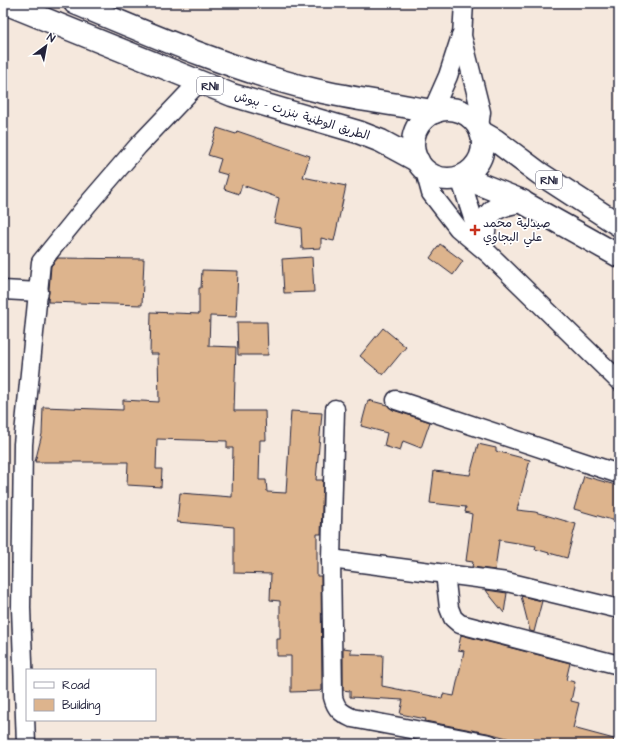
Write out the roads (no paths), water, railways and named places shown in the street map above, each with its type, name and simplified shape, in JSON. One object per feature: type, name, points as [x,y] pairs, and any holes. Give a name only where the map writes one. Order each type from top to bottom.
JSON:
[{"type":"main road","name":"الطريق الوطنية بنزرت - ببوش","points":[[5,3],[232,95],[358,132],[381,141],[422,166]]},
{"type":"main road","name":"RN11","points":[[75,3],[236,68],[316,90],[435,112],[446,109],[465,114],[480,130],[583,203],[619,225]]},
{"type":"main road","points":[[422,166],[414,150],[414,138],[418,128],[425,118],[435,112]]},
{"type":"main road","points":[[460,177],[472,170],[479,161],[483,150],[480,130]]},
{"type":"main road","name":"RN11","points":[[422,166],[441,179],[460,177],[522,201],[619,256]]},
{"type":"main road","points":[[486,248],[485,224],[494,208],[504,204],[522,201]]},
{"type":"street","points":[[435,112],[436,103],[448,76],[462,36],[464,3]]},
{"type":"street","points":[[462,36],[481,112],[480,130]]},
{"type":"street","points":[[26,744],[22,608],[23,444],[41,262],[138,146],[199,82]]},
{"type":"street","points":[[422,166],[431,193],[458,228],[486,248],[619,381]]},
{"type":"street","points":[[460,177],[475,228],[486,248]]},
{"type":"street","points":[[3,290],[39,292]]},
{"type":"street","points":[[396,400],[619,474]]},
{"type":"street","points":[[335,409],[331,559],[333,697],[335,705],[342,713],[352,718],[490,744]]},
{"type":"street","points":[[331,559],[445,572],[507,582],[619,609]]},
{"type":"street","points":[[445,572],[449,608],[452,618],[460,624],[619,665]]},
{"type":"place","name":"صيدلية محمد علي البجاوي","points":[[475,230]]}]
